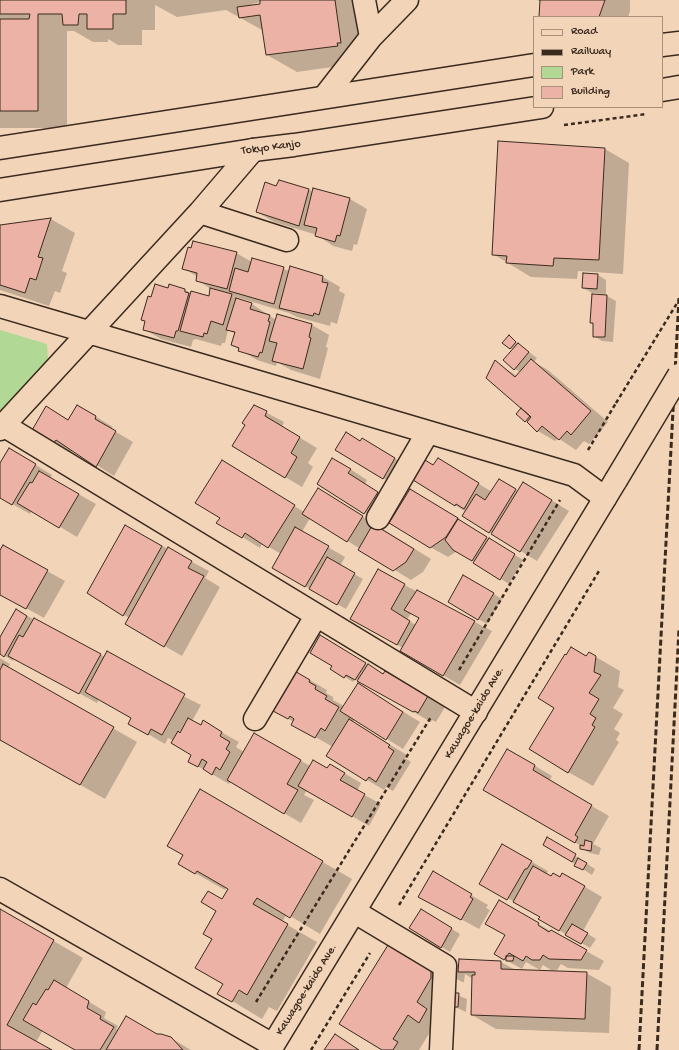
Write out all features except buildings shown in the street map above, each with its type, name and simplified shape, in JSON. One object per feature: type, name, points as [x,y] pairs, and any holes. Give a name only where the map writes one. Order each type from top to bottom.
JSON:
[{"type":"main road","points":[[364,0],[371,37]]},
{"type":"main road","points":[[325,96],[371,37],[407,0]]},
{"type":"main road","points":[[663,45],[679,43]]},
{"type":"main road","points":[[0,148],[325,96],[533,65]]},
{"type":"main road","points":[[663,90],[679,87]]},
{"type":"main road","name":"Tokyo Kanjo","points":[[0,190],[253,150],[535,108]]},
{"type":"main road","points":[[253,150],[200,212],[2,427],[476,712]]},
{"type":"main road","points":[[200,212],[287,240]]},
{"type":"main road","points":[[0,306],[574,475],[605,498]]},
{"type":"main road","name":"Kawagoe-kaido Ave.","points":[[272,1048],[679,374]]},
{"type":"main road","points":[[378,518],[428,432]]},
{"type":"main road","points":[[255,719],[316,616]]},
{"type":"main road","points":[[0,889],[272,1048]]},
{"type":"main road","points":[[355,912],[445,966],[441,1050]]},
{"type":"path","points":[[587,452],[679,300]]},
{"type":"path","points":[[456,676],[561,498]]},
{"type":"path","points":[[397,908],[599,571]]},
{"type":"path","points":[[253,1007],[435,711]]},
{"type":"path","points":[[311,1050],[372,949]]},
{"type":"green space","points":[[0,330],[47,344],[48,360],[0,411]]},
{"type":"railway","points":[[639,1050],[679,298]]},
{"type":"railway","points":[[657,1050],[679,629]]}]
